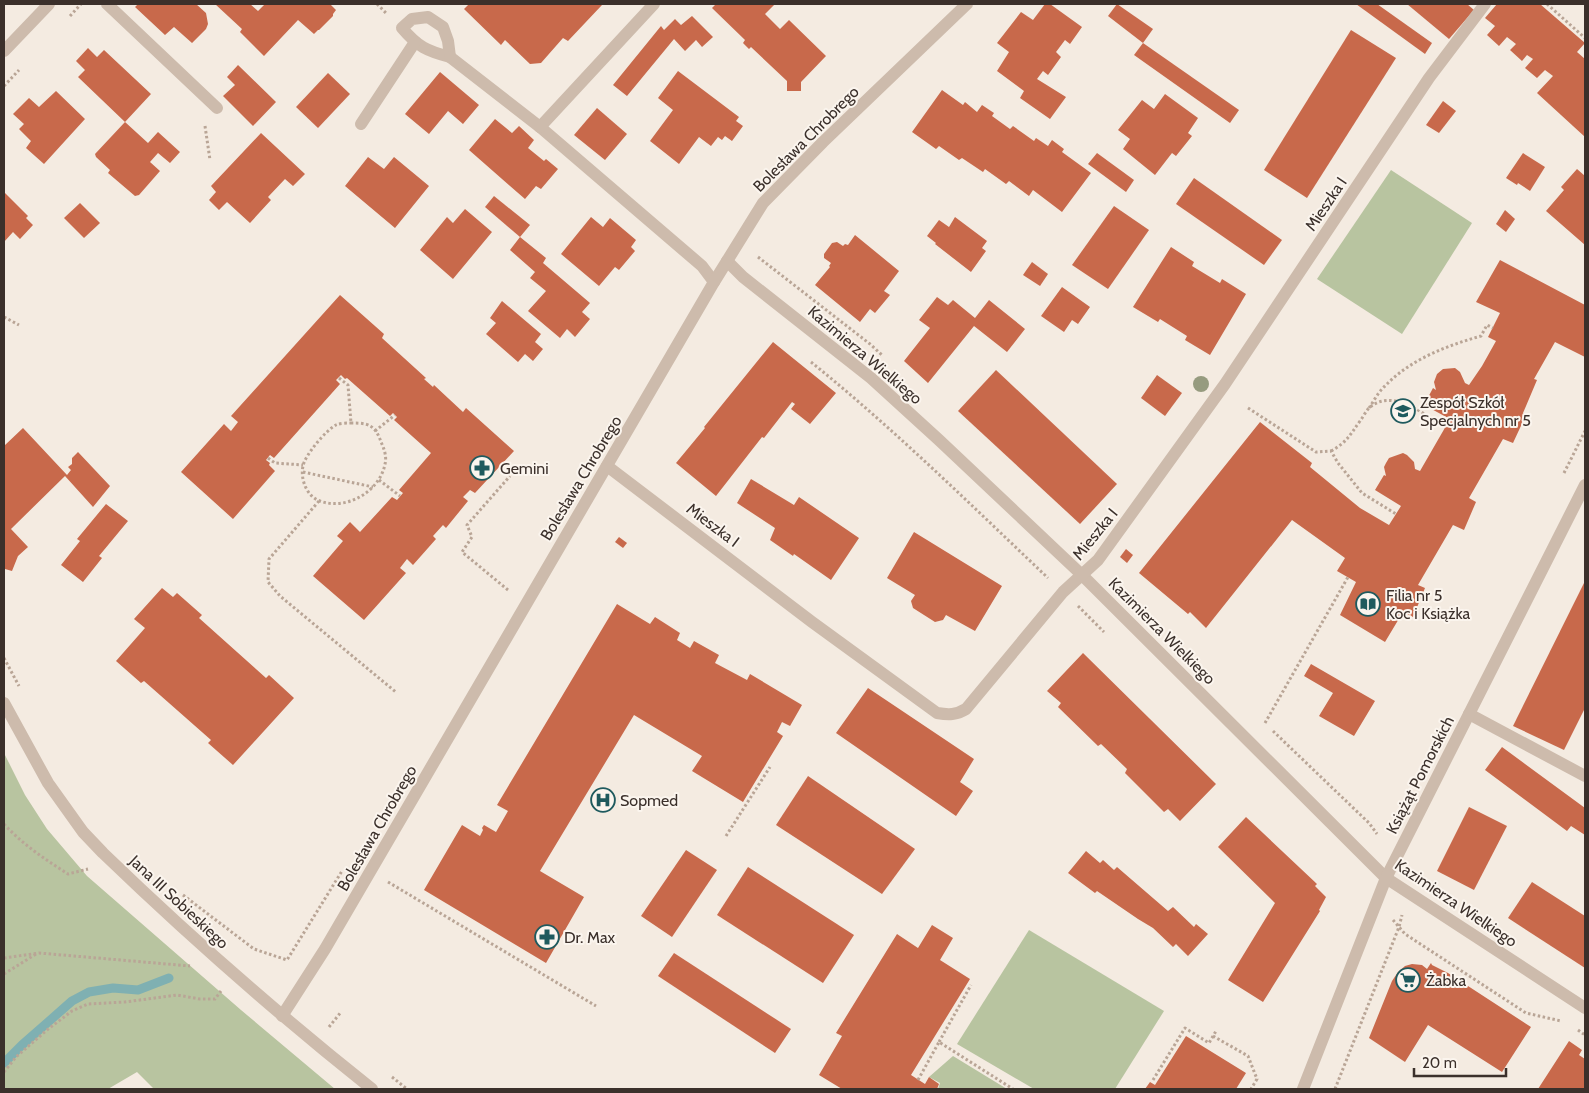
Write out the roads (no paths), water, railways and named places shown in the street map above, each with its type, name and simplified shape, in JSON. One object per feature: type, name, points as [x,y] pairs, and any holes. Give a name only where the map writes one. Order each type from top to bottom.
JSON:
[{"type":"street","points":[[4,51],[49,4]]},
{"type":"street","points":[[107,4],[217,108]]},
{"type":"street","points":[[540,127],[654,4]]},
{"type":"street","name":"Bolesława Chrobrego","points":[[282,1016],[325,949],[714,282],[763,203],[823,142],[967,4]]},
{"type":"street","name":"Mieszka I","points":[[607,466],[812,622],[937,713],[948,715],[959,713],[966,709],[1063,592],[1098,560],[1225,384],[1438,66],[1485,4]]},
{"type":"street","points":[[450,57],[448,41],[443,27],[428,17],[412,19],[402,28],[415,42],[432,52],[450,57],[540,127],[702,266],[714,282]]},
{"type":"street","points":[[362,124],[415,42]]},
{"type":"street","name":"Kazimierza Wielkiego","points":[[727,262],[871,378],[1082,575],[1386,878],[1585,1008]]},
{"type":"street","name":"Książąt Pomorskich","points":[[1303,1089],[1386,878],[1585,485]]},
{"type":"street","name":"Jana III Sobieskiego","points":[[4,703],[48,783],[83,832],[103,853],[234,975],[372,1089]]},
{"type":"street","points":[[1469,714],[1585,776]]},
{"type":"waterway","points":[[4,1063],[72,1001],[89,992],[113,988],[138,990],[169,978]]},
{"type":"place","name":"Zespół Szkół Specjalnych nr 5","points":[[1403,411]]},
{"type":"place","name":"Gemini","points":[[482,468]]},
{"type":"place","name":"Filia nr 5 Koc i Książka","points":[[1368,604]]},
{"type":"place","name":"Sopmed","points":[[603,800]]},
{"type":"place","name":"Dr. Max","points":[[547,937]]},
{"type":"place","name":"Żabka","points":[[1408,980]]}]
